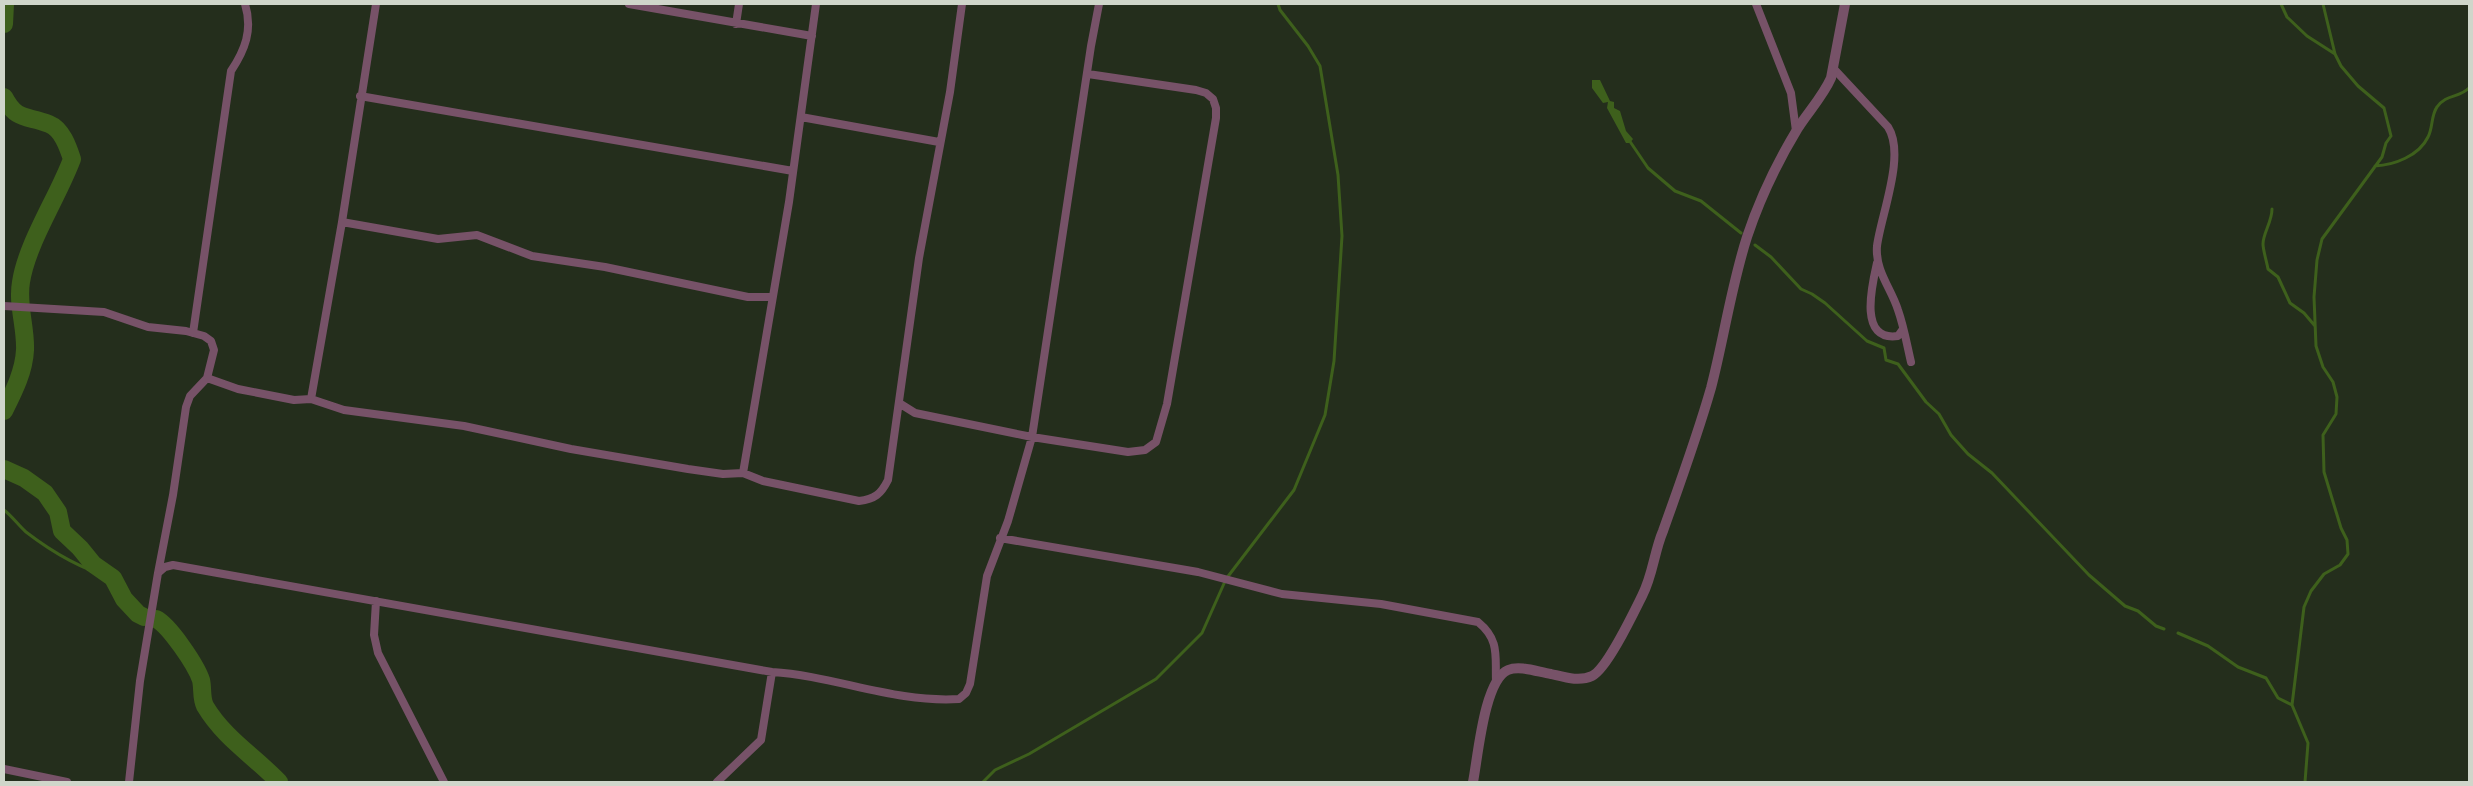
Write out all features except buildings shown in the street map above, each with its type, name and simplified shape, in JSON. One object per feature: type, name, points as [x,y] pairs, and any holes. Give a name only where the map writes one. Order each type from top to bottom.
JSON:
[{"type":"street","points":[[193,333],[231,72],[244,52],[247,36],[245,4]]},
{"type":"street","points":[[311,399],[342,222],[360,96],[376,4]]},
{"type":"street","points":[[629,4],[812,36]]},
{"type":"street","points":[[736,24],[739,4]]},
{"type":"street","points":[[743,472],[793,171],[816,4]]},
{"type":"street","points":[[207,378],[238,389],[294,400],[311,399],[344,410],[464,426],[572,449],[688,469],[723,474],[743,472],[762,481],[859,501],[872,500],[882,492],[888,480],[919,258],[954,64],[962,4]]},
{"type":"street","points":[[158,573],[165,567],[173,565],[772,672],[814,677],[901,698],[959,699],[966,693],[973,672],[987,576],[1008,521],[1032,436],[1099,4]]},
{"type":"street","points":[[1756,4],[1791,93],[1796,131]]},
{"type":"street","points":[[1496,681],[1509,670],[1521,669],[1581,680],[1594,675],[1608,658],[1644,594],[1654,567],[1662,533],[1692,451],[1711,386],[1736,274],[1748,235],[1796,131],[1826,89],[1834,69],[1845,4]]},
{"type":"street","points":[[1834,69],[1882,120],[1894,139],[1894,156],[1880,229],[1870,311],[1875,325],[1881,334],[1889,337],[1898,336],[1903,329]]},
{"type":"street","points":[[899,403],[915,413],[1032,436],[1128,452],[1145,450],[1156,442],[1167,404],[1211,155],[1216,108],[1213,99],[1206,93],[1088,74]]},
{"type":"street","points":[[360,96],[793,171]]},
{"type":"street","points":[[801,117],[939,142]]},
{"type":"street","points":[[342,222],[438,239],[477,235],[532,256],[621,270],[748,297],[772,297]]},
{"type":"street","points":[[1877,261],[1884,281],[1897,306],[1911,362]]},
{"type":"street","points":[[4,306],[104,312],[148,326],[204,336],[211,341],[214,350],[207,378],[190,396],[186,407],[173,496],[140,681],[129,782]]},
{"type":"street","points":[[1000,538],[1198,572],[1266,591],[1295,596],[1381,604],[1478,622],[1489,631],[1495,644],[1496,681],[1488,704],[1474,782]]},
{"type":"street","points":[[376,600],[374,635],[378,653],[444,782]]},
{"type":"street","points":[[717,782],[761,740],[772,672]]},
{"type":"street","points":[[4,769],[67,782]]},
{"type":"shaded area","points":[[1592,80],[1600,80],[1610,101],[1614,102],[1614,108],[1620,111],[1626,131],[1633,139],[1630,143],[1626,143],[1607,108],[1608,102],[1603,103],[1592,88]]},
{"type":"waterway","points":[[4,24],[5,4]]},
{"type":"waterway","points":[[983,782],[995,770],[1029,754],[1156,679],[1202,633],[1226,579],[1294,490],[1325,415],[1334,361],[1342,236],[1338,175],[1320,66],[1308,46],[1280,10],[1278,4]]},
{"type":"waterway","points":[[2281,4],[2287,17],[2307,36],[2335,54],[2341,66],[2358,86],[2384,108],[2391,136],[2386,143],[2382,157],[2322,239],[2317,260],[2314,297],[2316,346],[2323,367],[2333,382],[2337,397],[2336,414],[2323,435],[2324,472],[2341,528],[2347,540],[2348,554],[2340,565],[2324,574],[2311,591],[2304,607],[2292,705],[2308,743],[2305,782]]},
{"type":"waterway","points":[[2323,4],[2335,54]]},
{"type":"waterway","points":[[2375,166],[2398,161],[2419,149],[2430,133],[2437,107],[2444,100],[2469,88]]},
{"type":"waterway","points":[[4,97],[18,114],[54,126],[64,139],[72,159],[36,236],[24,267],[20,291],[25,341],[23,366],[18,382],[4,411]]},
{"type":"waterway","points":[[1629,140],[1648,168],[1675,191],[1701,201],[1741,233]]},
{"type":"waterway","points":[[2272,209],[2263,244],[2268,269],[2278,277],[2290,303],[2304,313],[2315,326]]},
{"type":"waterway","points":[[1755,245],[1771,257],[1801,289],[1825,303],[1867,341],[1884,348],[1886,360],[1898,364],[1926,402],[1939,414],[1951,435],[1968,454],[1992,473],[2089,575],[2125,606],[2138,611],[2156,626],[2164,629]]},
{"type":"waterway","points":[[4,469],[24,478],[45,493],[58,512],[62,531],[93,564],[113,578],[124,599],[138,614],[144,617]]},
{"type":"waterway","points":[[4,510],[26,532],[57,553],[78,565],[113,578]]},
{"type":"waterway","points":[[156,619],[175,637],[194,665],[201,680],[205,706],[221,728],[279,782]]},
{"type":"waterway","points":[[2178,633],[2208,646],[2238,667],[2266,678],[2278,698],[2292,705]]}]
